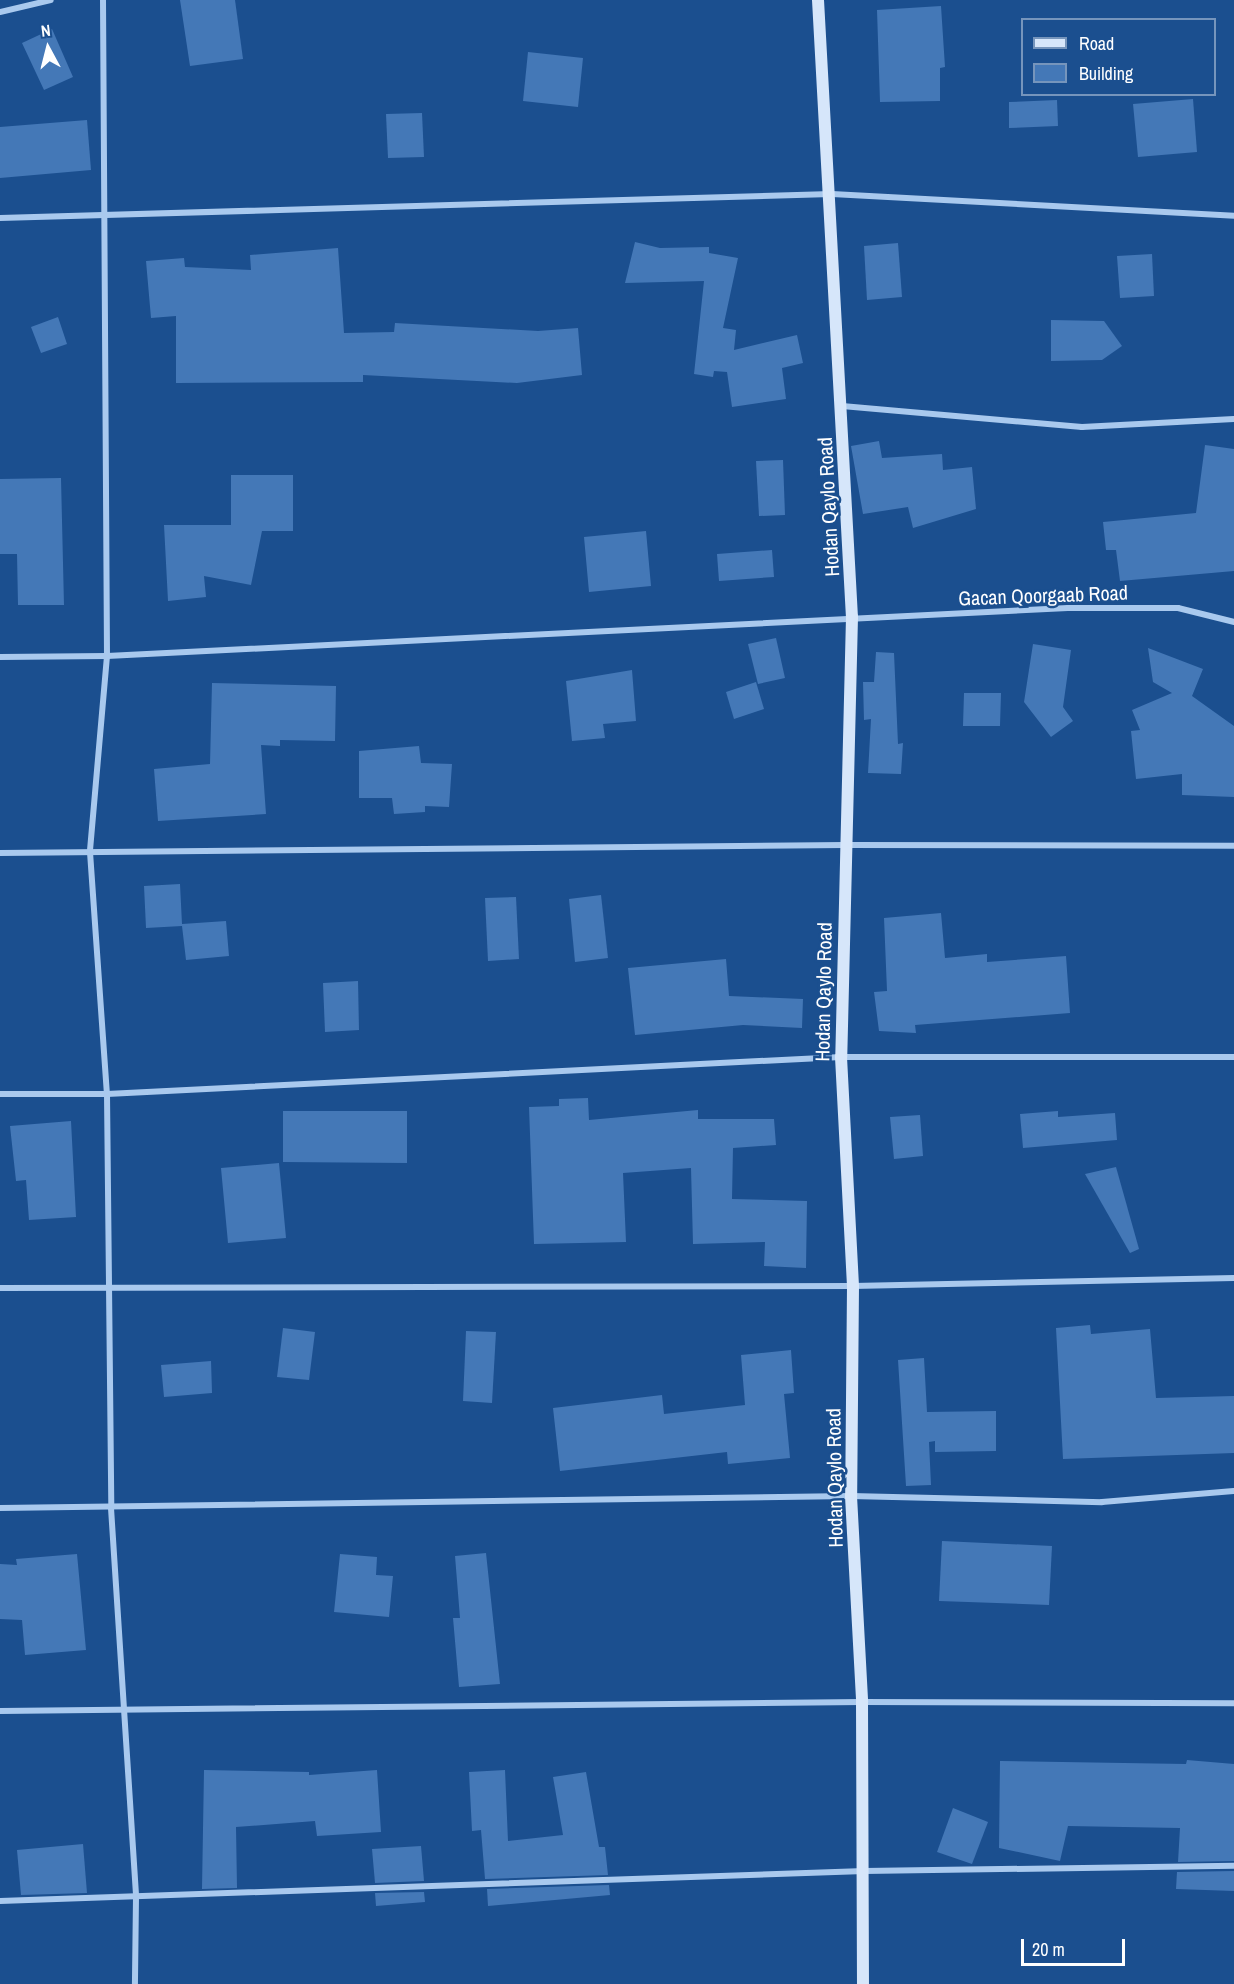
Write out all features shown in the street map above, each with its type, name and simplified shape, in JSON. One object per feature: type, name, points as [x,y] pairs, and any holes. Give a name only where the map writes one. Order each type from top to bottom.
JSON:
[{"type":"street","points":[[0,12],[51,0]]},
{"type":"street","points":[[103,0],[107,656],[90,852],[106,1094],[111,1508],[122,1711],[136,1897],[135,1984]]},
{"type":"street","name":"Hodan Qaylo Road","points":[[818,0],[832,194],[852,616],[841,1057],[853,1286],[851,1496],[862,1702],[863,1984]]},
{"type":"street","points":[[0,218],[106,217],[832,194],[1234,216]]},
{"type":"street","points":[[842,406],[1082,427],[1234,419]]},
{"type":"street","name":"Gacan Qoorgaab Road","points":[[0,657],[107,656],[852,616],[1178,608],[1234,622]]},
{"type":"street","points":[[0,854],[845,845],[1234,846]]},
{"type":"street","points":[[0,1094],[106,1094],[841,1057],[1234,1057]]},
{"type":"street","points":[[0,1288],[853,1286],[1234,1278]]},
{"type":"street","points":[[0,1508],[851,1496],[1102,1502],[1234,1491]]},
{"type":"street","points":[[0,1711],[862,1702],[1234,1703]]},
{"type":"street","points":[[0,1900],[864,1871],[1234,1866]]},
{"type":"building","points":[[180,0],[235,0],[243,59],[190,66]]},
{"type":"building","points":[[941,6],[945,67],[940,68],[940,101],[880,102],[877,10]]},
{"type":"building","points":[[52,29],[73,77],[44,90],[22,43]]},
{"type":"building","points":[[528,52],[583,58],[578,107],[523,101]]},
{"type":"building","points":[[1193,99],[1197,152],[1138,157],[1133,104]]},
{"type":"building","points":[[1057,100],[1058,126],[1009,128],[1009,102]]},
{"type":"building","points":[[422,113],[424,157],[388,158],[386,114]]},
{"type":"building","points":[[87,120],[91,170],[0,178],[0,127]]},
{"type":"building","points":[[635,242],[660,248],[709,247],[709,253],[738,258],[723,328],[736,330],[734,350],[797,335],[803,363],[782,368],[786,399],[732,407],[727,372],[714,371],[713,377],[694,374],[704,281],[625,283]]},
{"type":"building","points":[[898,243],[902,297],[867,300],[864,246]]},
{"type":"building","points":[[338,248],[344,333],[394,332],[395,323],[538,331],[578,328],[582,375],[517,383],[363,375],[363,382],[176,383],[176,316],[151,318],[146,261],[184,258],[185,267],[251,270],[250,255]]},
{"type":"building","points":[[1152,254],[1154,296],[1120,298],[1117,256]]},
{"type":"building","points":[[58,317],[67,344],[41,353],[31,327]]},
{"type":"building","points":[[1051,320],[1104,321],[1122,346],[1102,360],[1051,361]]},
{"type":"building","points":[[879,441],[882,458],[942,454],[943,470],[972,467],[976,509],[913,528],[908,507],[863,514],[851,446]]},
{"type":"building","points":[[1205,445],[1234,449],[1234,571],[1120,581],[1116,550],[1106,550],[1103,522],[1196,513]]},
{"type":"building","points":[[783,460],[785,515],[759,516],[756,461]]},
{"type":"building","points":[[231,475],[293,475],[293,531],[262,531],[251,585],[204,576],[206,597],[168,601],[164,525],[231,525]]},
{"type":"building","points":[[61,478],[64,605],[18,605],[17,554],[0,554],[0,479]]},
{"type":"building","points":[[646,531],[651,586],[589,592],[584,537]]},
{"type":"building","points":[[772,550],[774,577],[719,581],[717,554]]},
{"type":"building","points":[[776,638],[785,678],[758,684],[748,644]]},
{"type":"building","points":[[1033,644],[1071,650],[1063,707],[1073,721],[1051,737],[1024,702]]},
{"type":"building","points":[[1148,648],[1203,669],[1192,696],[1234,726],[1234,797],[1182,795],[1182,774],[1136,779],[1131,731],[1140,730],[1132,710],[1172,693],[1153,682]]},
{"type":"building","points":[[876,652],[894,653],[898,744],[903,743],[901,774],[868,773],[871,719],[864,720],[863,682],[874,682]]},
{"type":"building","points":[[632,670],[636,721],[603,724],[605,738],[572,741],[566,681]]},
{"type":"building","points":[[756,682],[764,709],[734,719],[726,692]]},
{"type":"building","points":[[212,683],[336,686],[335,741],[280,740],[280,746],[261,745],[266,814],[158,821],[154,769],[210,764]]},
{"type":"building","points":[[964,693],[1001,693],[1000,726],[963,726]]},
{"type":"building","points":[[419,746],[421,763],[452,764],[449,807],[425,806],[425,812],[394,814],[392,798],[359,798],[359,751]]},
{"type":"building","points":[[180,884],[182,924],[226,921],[229,956],[186,960],[182,926],[146,928],[144,886]]},
{"type":"building","points":[[601,895],[608,958],[575,962],[569,899]]},
{"type":"building","points":[[516,897],[519,959],[488,961],[485,898]]},
{"type":"building","points":[[941,913],[945,958],[987,954],[987,962],[1066,956],[1070,1013],[915,1025],[916,1033],[879,1031],[874,992],[887,991],[884,918]]},
{"type":"building","points":[[726,959],[729,996],[803,999],[802,1028],[743,1025],[635,1035],[628,968]]},
{"type":"building","points":[[358,981],[359,1030],[325,1032],[323,983]]},
{"type":"building","points":[[588,1098],[589,1120],[698,1110],[698,1119],[774,1119],[776,1145],[733,1148],[732,1199],[807,1201],[806,1268],[764,1266],[765,1242],[693,1244],[691,1168],[623,1173],[626,1242],[534,1244],[529,1107],[559,1106],[559,1099]]},
{"type":"building","points":[[283,1111],[407,1111],[407,1163],[283,1162]]},
{"type":"building","points":[[1058,1111],[1058,1117],[1115,1113],[1117,1140],[1023,1148],[1020,1114]]},
{"type":"building","points":[[920,1115],[923,1156],[894,1159],[890,1117]]},
{"type":"building","points":[[71,1121],[76,1217],[29,1220],[26,1180],[16,1181],[10,1126]]},
{"type":"building","points":[[279,1163],[286,1238],[228,1243],[221,1168]]},
{"type":"building","points":[[1116,1167],[1139,1249],[1130,1253],[1085,1174]]},
{"type":"building","points":[[1090,1325],[1091,1334],[1150,1329],[1156,1398],[1234,1396],[1234,1453],[1063,1459],[1056,1328]]},
{"type":"building","points":[[283,1328],[315,1332],[309,1380],[277,1377]]},
{"type":"building","points":[[466,1331],[496,1332],[492,1403],[463,1401]]},
{"type":"building","points":[[791,1350],[794,1393],[784,1394],[790,1458],[728,1464],[727,1452],[560,1471],[553,1408],[662,1395],[664,1414],[745,1405],[741,1355]]},
{"type":"building","points":[[924,1358],[927,1412],[996,1411],[996,1451],[935,1452],[935,1441],[929,1442],[931,1485],[906,1486],[898,1360]]},
{"type":"building","points":[[211,1361],[212,1393],[164,1397],[161,1365]]},
{"type":"building","points":[[942,1541],[1052,1546],[1049,1605],[939,1601]]},
{"type":"building","points":[[486,1553],[500,1684],[459,1687],[453,1618],[460,1618],[455,1556]]},
{"type":"building","points":[[77,1554],[86,1650],[25,1655],[22,1620],[0,1619],[0,1564],[17,1565],[16,1559]]},
{"type":"building","points":[[340,1554],[377,1557],[376,1575],[393,1576],[389,1617],[334,1612]]},
{"type":"building","points":[[1187,1760],[1234,1764],[1234,1861],[1178,1862],[1180,1828],[1068,1826],[1060,1861],[999,1848],[1000,1761],[1186,1764]]},
{"type":"building","points":[[204,1770],[309,1772],[309,1775],[377,1770],[381,1832],[317,1836],[315,1821],[236,1827],[237,1888],[202,1889]]},
{"type":"building","points":[[505,1770],[508,1841],[563,1835],[553,1777],[586,1772],[599,1847],[605,1847],[608,1875],[485,1879],[481,1830],[472,1831],[469,1772]]},
{"type":"building","points":[[953,1808],[988,1822],[972,1864],[937,1852]]},
{"type":"building","points":[[83,1844],[87,1893],[21,1895],[17,1850]]},
{"type":"building","points":[[421,1846],[424,1881],[375,1883],[372,1849]]},
{"type":"building","points":[[1234,1871],[1234,1891],[1176,1889],[1177,1872]]},
{"type":"building","points":[[609,1885],[610,1895],[488,1906],[487,1889]]},
{"type":"building","points":[[424,1892],[425,1902],[376,1906],[375,1893]]}]
